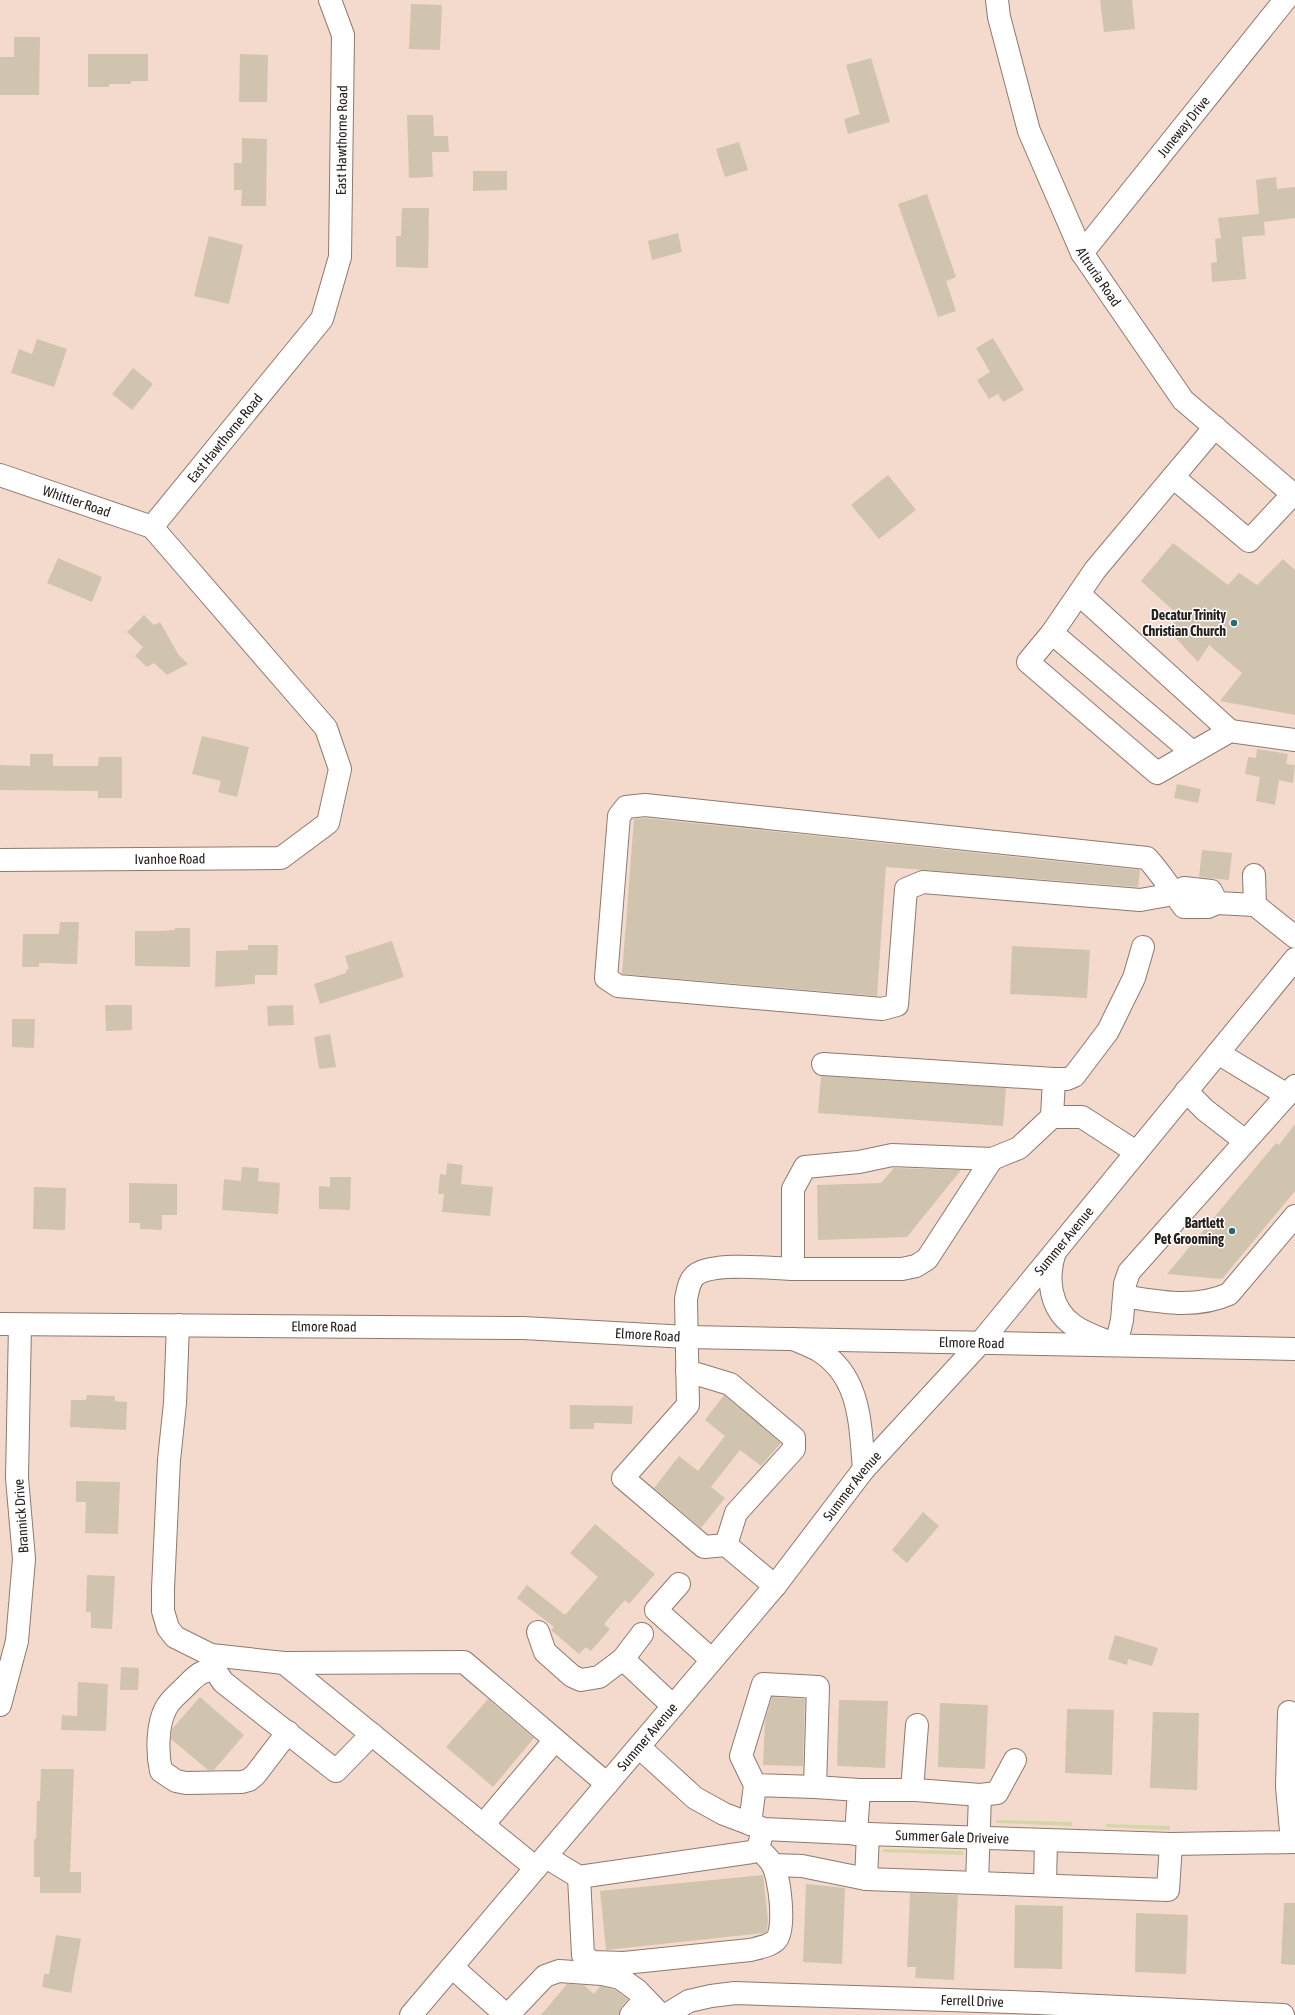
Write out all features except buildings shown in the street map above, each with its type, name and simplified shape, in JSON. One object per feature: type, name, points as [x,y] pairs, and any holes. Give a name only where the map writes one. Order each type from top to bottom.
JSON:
[{"type":"street","name":"East Hawthorne Road","points":[[152,527],[322,319],[340,257],[343,35],[330,0]]},
{"type":"street","name":"Altruria Road","points":[[997,0],[998,17],[1029,131],[1082,253],[1183,400],[1294,495]]},
{"type":"street","name":"Juneway Drive","points":[[1082,253],[1286,0]]},
{"type":"street","points":[[1215,427],[1095,570],[1052,633],[1028,662],[1157,773],[1230,731]]},
{"type":"street","name":"Whittier Road","points":[[0,475],[152,527]]},
{"type":"street","points":[[1173,477],[1249,541],[1294,495]]},
{"type":"street","name":"Ivanhoe Road","points":[[0,860],[281,858],[328,823],[340,770],[326,728],[152,527]]},
{"type":"street","points":[[1079,594],[1230,731],[1295,740]]},
{"type":"street","points":[[1052,633],[1192,752]]},
{"type":"street","points":[[1174,894],[1140,900],[923,882],[906,889],[897,1006],[882,1009],[618,986],[606,978],[619,816],[626,807],[645,806],[1147,858],[1162,874],[1184,907],[1208,907],[1217,903],[1254,905],[1295,937]]},
{"type":"street","points":[[1254,875],[1254,905]]},
{"type":"street","points":[[823,1064],[1067,1079],[1074,1076],[1108,1031],[1134,978],[1143,946]]},
{"type":"street","name":"Summer Avenue","points":[[412,2015],[775,1586],[864,1469],[981,1342],[1295,959]]},
{"type":"street","points":[[1055,1251],[1050,1267],[1050,1281],[1053,1298],[1060,1314],[1074,1326],[1116,1345],[1122,1320],[1124,1284],[1128,1272],[1291,1090],[1218,1053]]},
{"type":"street","points":[[1052,1117],[1054,1079]]},
{"type":"street","points":[[1186,1091],[1206,1110],[1245,1141]]},
{"type":"street","points":[[793,1269],[793,1189],[806,1167],[859,1162],[892,1155],[992,1159],[1018,1148],[1052,1117],[1082,1117],[1136,1152]]},
{"type":"street","points":[[775,1586],[726,1544],[704,1547],[623,1478],[688,1405],[686,1299],[690,1282],[697,1274],[713,1268],[902,1270],[916,1266],[927,1259],[992,1159]]},
{"type":"street","points":[[1124,1296],[1177,1303],[1215,1301],[1229,1294],[1295,1216]]},
{"type":"street","name":"Elmore Road","points":[[10,1324],[523,1328],[687,1337],[1295,1349]]},
{"type":"street","name":"Brannick Drive","points":[[0,1705],[17,1641],[24,1559],[17,1478],[10,1324]]},
{"type":"street","points":[[178,1325],[175,1403],[170,1460],[163,1589],[163,1611],[168,1628],[175,1637],[213,1662],[223,1682],[336,1771],[372,1734]]},
{"type":"street","points":[[793,1339],[818,1350],[833,1362],[851,1386],[859,1414],[864,1469]]},
{"type":"street","points":[[687,1371],[730,1384],[794,1438],[794,1449],[736,1513],[726,1544]]},
{"type":"street","points":[[678,1584],[656,1610],[712,1660]]},
{"type":"street","points":[[538,1632],[545,1652],[572,1676],[581,1680],[599,1677],[623,1659],[642,1634]]},
{"type":"street","points":[[623,1659],[673,1706]]},
{"type":"street","points":[[288,1732],[255,1775],[249,1780],[242,1782],[186,1783],[176,1780],[161,1771],[159,1762],[162,1716],[167,1706],[198,1674],[213,1662],[464,1662],[607,1784]]},
{"type":"street","points":[[284,1663],[483,1825],[541,1862],[579,1877],[752,1852],[757,1834],[755,1785],[741,1756],[763,1684],[818,1687],[815,1787]]},
{"type":"street","points":[[1289,1712],[1287,1787],[1294,1842]]},
{"type":"street","points":[[912,1790],[917,1725]]},
{"type":"street","points":[[483,1825],[548,1734]]},
{"type":"street","name":"Summer Gale Driveive","points":[[639,1747],[695,1798],[757,1834],[862,1834],[1171,1844],[1294,1842]]},
{"type":"street","points":[[755,1785],[859,1790],[912,1790],[980,1795],[997,1793],[1015,1760]]},
{"type":"street","points":[[859,1790],[866,1879]]},
{"type":"street","points":[[977,1883],[980,1795]]},
{"type":"street","points":[[579,1877],[583,1955],[592,1962],[624,1963],[750,1950],[776,1940],[780,1932],[782,1920],[780,1898],[773,1865],[757,1834]]},
{"type":"street","points":[[1045,1885],[1046,1840]]},
{"type":"street","points":[[773,1865],[802,1866],[866,1879],[1168,1890],[1171,1844]]},
{"type":"street","points":[[452,1967],[507,2015],[545,1976],[558,1971],[602,1974],[620,1978],[661,2015]]},
{"type":"street","name":"Ferrell Drive","points":[[666,2015],[688,2002],[711,1996],[735,1993],[860,2006],[1284,2015]]},
{"type":"street","points":[[631,2015],[645,1999]]},
{"type":"green space","points":[[996,1820],[1072,1822],[1072,1826],[996,1823]]},
{"type":"green space","points":[[1106,1824],[1170,1826],[1170,1830],[1106,1827]]},
{"type":"green space","points":[[883,1849],[963,1851],[963,1855],[883,1852]]},
{"type":"place","name":"Decatur Trinity Christian Church","points":[[1234,623]]},
{"type":"place","name":"Bartlett Pet Grooming","points":[[1232,1231]]}]
